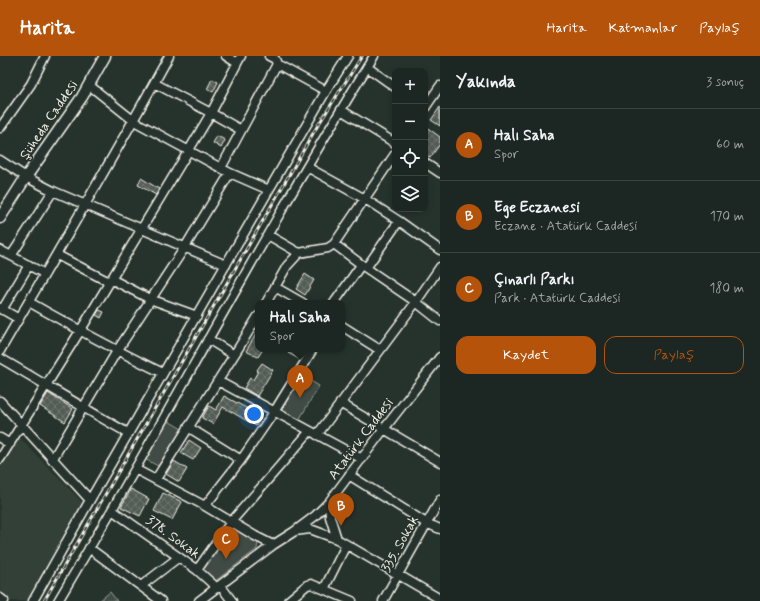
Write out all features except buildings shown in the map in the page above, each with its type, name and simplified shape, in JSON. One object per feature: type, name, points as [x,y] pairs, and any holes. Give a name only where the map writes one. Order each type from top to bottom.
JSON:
[{"type":"main road","name":"Şüheda Caddesi","points":[[0,218],[26,177],[82,97],[105,56]]},
{"type":"street","points":[[0,128],[31,84],[45,56]]},
{"type":"street","points":[[0,351],[86,205],[169,56]]},
{"type":"street","points":[[0,459],[80,331],[211,113],[239,59],[226,56]]},
{"type":"street","points":[[269,56],[275,59],[277,64],[326,91]]},
{"type":"street","points":[[33,601],[163,373],[326,91],[348,56]]},
{"type":"street","points":[[58,601],[112,510],[307,167],[374,56]]},
{"type":"street","points":[[221,168],[277,64]]},
{"type":"street","points":[[367,67],[392,85]]},
{"type":"street","points":[[154,83],[241,130]]},
{"type":"street","points":[[89,85],[134,121],[230,173],[269,190]]},
{"type":"street","points":[[428,104],[440,86]]},
{"type":"street","points":[[341,110],[392,141]]},
{"type":"street","points":[[268,300],[287,266],[299,253],[328,248],[334,244],[392,158]]},
{"type":"street","points":[[0,160],[26,177],[53,191],[226,265]]},
{"type":"street","points":[[428,165],[438,171],[440,162]]},
{"type":"street","points":[[307,167],[365,199],[440,250]]},
{"type":"street","points":[[52,460],[117,351],[185,247],[230,173]]},
{"type":"street","points":[[12,256],[53,191]]},
{"type":"street","points":[[336,300],[399,221]]},
{"type":"street","points":[[268,235],[299,253]]},
{"type":"street","points":[[334,244],[416,302],[440,321]]},
{"type":"street","points":[[0,250],[45,274]]},
{"type":"street","points":[[57,255],[150,299],[196,316]]},
{"type":"street","points":[[19,319],[1,309],[28,266]]},
{"type":"street","points":[[197,570],[231,522],[340,403],[416,302],[440,267]]},
{"type":"street","points":[[275,287],[298,300]]},
{"type":"street","points":[[29,302],[117,351],[163,373]]},
{"type":"street","points":[[156,479],[255,321]]},
{"type":"street","points":[[345,328],[380,350]]},
{"type":"street","points":[[208,340],[234,355]]},
{"type":"street","points":[[205,506],[241,460],[274,412],[311,352]]},
{"type":"street","name":"Atatürk Caddesi","points":[[199,601],[273,545],[315,516],[362,459],[440,357]]},
{"type":"street","points":[[0,358],[128,434]]},
{"type":"street","points":[[218,381],[362,459]]},
{"type":"street","points":[[0,401],[52,460],[90,500]]},
{"type":"street","points":[[340,403],[440,462]]},
{"type":"street","points":[[188,427],[241,460]]},
{"type":"street","points":[[0,438],[10,444]]},
{"type":"street","points":[[135,469],[156,479],[273,545]]},
{"type":"street","points":[[349,475],[426,523],[440,529]]},
{"type":"street","name":"335. Sokak","points":[[383,601],[440,500]]},
{"type":"street","points":[[328,502],[330,517],[337,539]]},
{"type":"street","name":"378. Sokak","points":[[112,510],[197,570],[232,601]]},
{"type":"street","points":[[295,531],[310,529],[337,539],[440,599]]},
{"type":"street","points":[[324,589],[346,545]]},
{"type":"street","points":[[89,548],[161,601]]},
{"type":"street","points":[[141,586],[179,557]]},
{"type":"street","points":[[288,601],[307,585],[311,584],[352,601]]},
{"type":"street","points":[[0,598],[4,601]]},
{"type":"shaded area","points":[[301,375],[319,386],[299,420],[281,410]]},
{"type":"shaded area","points":[[165,419],[182,429],[158,466],[143,458]]},
{"type":"shaded area","points":[[18,436],[83,503],[27,601],[9,601],[0,593],[0,463]]},
{"type":"shaded area","points":[[230,529],[236,529],[258,542],[257,549],[214,582],[201,569]]},
{"type":"shaded area","points":[[110,592],[117,601],[99,601]]},
{"type":"railway","points":[[44,601],[315,130],[362,56]]},
{"type":"place","name":"Halı Saha","points":[[300,398]]},
{"type":"place","name":"Ege Eczanesi","points":[[341,526]]},
{"type":"place","name":"Çınarlı Parkı","points":[[226,559]]}]
